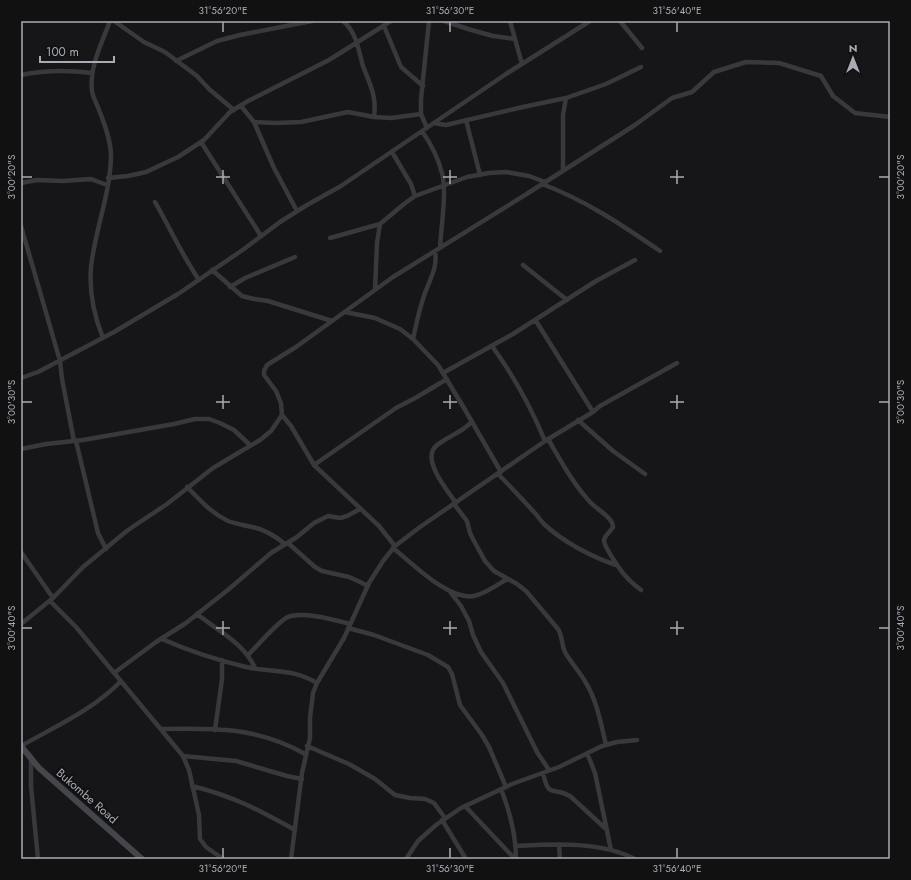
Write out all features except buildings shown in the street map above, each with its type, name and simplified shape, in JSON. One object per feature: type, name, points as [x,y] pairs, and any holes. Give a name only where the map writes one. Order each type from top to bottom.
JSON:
[{"type":"main road","name":"Bukombe Road","points":[[21,746],[39,768],[142,859]]},
{"type":"street","points":[[103,338],[92,304],[91,266],[111,158],[110,146],[93,96],[92,73],[110,21]]},
{"type":"street","points":[[114,21],[144,42],[165,52],[197,76],[209,89],[234,110]]},
{"type":"street","points":[[176,61],[216,41],[312,21]]},
{"type":"street","points":[[343,21],[349,26]]},
{"type":"street","points":[[347,21],[358,42],[363,66],[376,100],[374,117]]},
{"type":"street","points":[[427,128],[421,114],[429,21]]},
{"type":"street","points":[[444,21],[493,36],[515,39]]},
{"type":"street","points":[[510,21],[522,64]]},
{"type":"street","points":[[21,378],[38,372],[103,338],[199,280],[297,211],[341,186],[522,64],[590,21]]},
{"type":"street","points":[[620,21],[642,48]]},
{"type":"street","points":[[108,178],[146,172],[178,157],[201,142],[230,112],[329,60],[389,22]]},
{"type":"street","points":[[384,26],[401,67],[423,86]]},
{"type":"street","points":[[21,624],[51,599],[82,568],[128,530],[167,504],[213,468],[271,431],[282,415],[282,403],[276,391],[265,378],[265,368],[267,365],[286,354],[392,277],[543,183],[635,124],[672,98],[692,92],[714,72],[746,62],[779,63],[821,76],[833,96],[855,113],[890,117]]},
{"type":"street","points":[[434,124],[446,125],[566,98],[606,84],[641,67]]},
{"type":"street","points":[[21,75],[44,71],[63,70],[92,73]]},
{"type":"street","points":[[563,170],[563,115],[566,98]]},
{"type":"street","points":[[241,106],[254,122],[274,168],[297,211]]},
{"type":"street","points":[[254,122],[301,122],[348,112],[374,117],[391,118],[421,114]]},
{"type":"street","points":[[466,120],[480,175]]},
{"type":"street","points":[[422,132],[432,145],[442,174],[444,186],[440,248]]},
{"type":"street","points":[[201,142],[261,236]]},
{"type":"street","points":[[392,152],[411,184],[415,196]]},
{"type":"street","points":[[330,238],[380,224],[415,196],[467,177],[506,172],[529,176],[559,190],[594,208],[660,250]]},
{"type":"street","points":[[21,183],[37,180],[63,181],[91,179],[107,185]]},
{"type":"street","points":[[155,202],[168,223],[179,247],[199,280]]},
{"type":"street","points":[[375,290],[377,243],[380,224]]},
{"type":"street","points":[[21,226],[60,361],[62,379],[75,441],[98,533],[106,549]]},
{"type":"street","points":[[21,244],[27,244]]},
{"type":"street","points":[[413,339],[424,296],[434,269],[436,260],[435,251]]},
{"type":"street","points":[[230,287],[245,278],[295,257]]},
{"type":"street","points":[[443,373],[536,321],[613,271],[635,260]]},
{"type":"street","points":[[523,265],[567,300]]},
{"type":"street","points":[[212,270],[242,296],[268,301],[332,321]]},
{"type":"street","points":[[345,312],[375,318],[400,329],[413,339],[438,365],[447,379],[499,473],[543,523],[552,531],[580,549],[604,561],[616,565]]},
{"type":"street","points":[[536,321],[593,412]]},
{"type":"street","points":[[492,346],[508,369],[546,440],[577,486],[590,503],[613,523],[611,531],[604,541],[606,546],[616,565],[627,579],[641,590]]},
{"type":"street","points":[[291,859],[305,754],[310,738],[312,700],[318,682],[344,638],[368,586],[383,561],[394,547],[420,526],[455,504],[546,440],[593,412],[600,406],[677,363]]},
{"type":"street","points":[[314,465],[396,408],[418,397],[447,379]]},
{"type":"street","points":[[282,415],[291,426],[314,465],[379,526],[394,547],[438,585],[451,593],[469,597],[475,596],[506,579]]},
{"type":"street","points":[[21,450],[46,444],[75,441],[195,419],[209,419],[220,423],[234,430],[250,445]]},
{"type":"street","points":[[578,420],[613,451],[645,474]]},
{"type":"street","points":[[472,422],[433,449],[431,457],[434,468],[455,504],[467,521],[470,533],[486,561],[494,571],[526,591],[539,605],[561,634],[565,652],[587,683],[594,700],[606,745]]},
{"type":"street","points":[[187,487],[205,506],[229,522],[270,533],[287,543],[314,567],[322,571],[354,579],[368,586]]},
{"type":"street","points":[[114,673],[229,590],[271,553],[322,519],[328,516],[340,518],[360,509]]},
{"type":"street","points":[[21,552],[51,599],[162,729],[182,756],[189,770],[199,815],[200,839],[206,847],[223,859]]},
{"type":"street","points":[[451,593],[461,606],[469,621],[481,652],[503,683],[537,752],[549,770]]},
{"type":"street","points":[[197,614],[238,643],[248,655],[255,668]]},
{"type":"street","points":[[248,655],[281,622],[291,616],[311,616],[349,626],[415,650],[428,655],[448,667],[452,674],[460,705],[485,741],[503,788],[516,846],[515,859]]},
{"type":"street","points":[[162,638],[179,647],[222,660],[255,668],[293,672],[318,682]]},
{"type":"street","points":[[215,730],[222,679],[222,660]]},
{"type":"street","points":[[21,746],[90,708],[108,694],[121,681]]},
{"type":"street","points":[[162,729],[247,732],[265,736],[289,745],[305,754]]},
{"type":"street","points":[[406,859],[418,841],[444,819],[466,806],[503,788],[543,773],[606,745],[617,742],[637,740]]},
{"type":"street","points":[[308,746],[354,767],[395,795],[425,799],[434,803],[466,859]]},
{"type":"street","points":[[587,753],[595,773],[611,850]]},
{"type":"street","points":[[182,756],[236,761],[302,779]]},
{"type":"street","points":[[31,758],[31,786],[38,859]]},
{"type":"street","points":[[543,773],[548,789],[551,791],[562,792],[570,796],[607,830]]},
{"type":"street","points":[[192,786],[210,790],[240,801],[264,812],[295,830]]},
{"type":"street","points":[[466,806],[515,859]]},
{"type":"street","points":[[559,845],[560,859]]},
{"type":"street","points":[[516,846],[586,846],[622,852],[635,859]]}]
